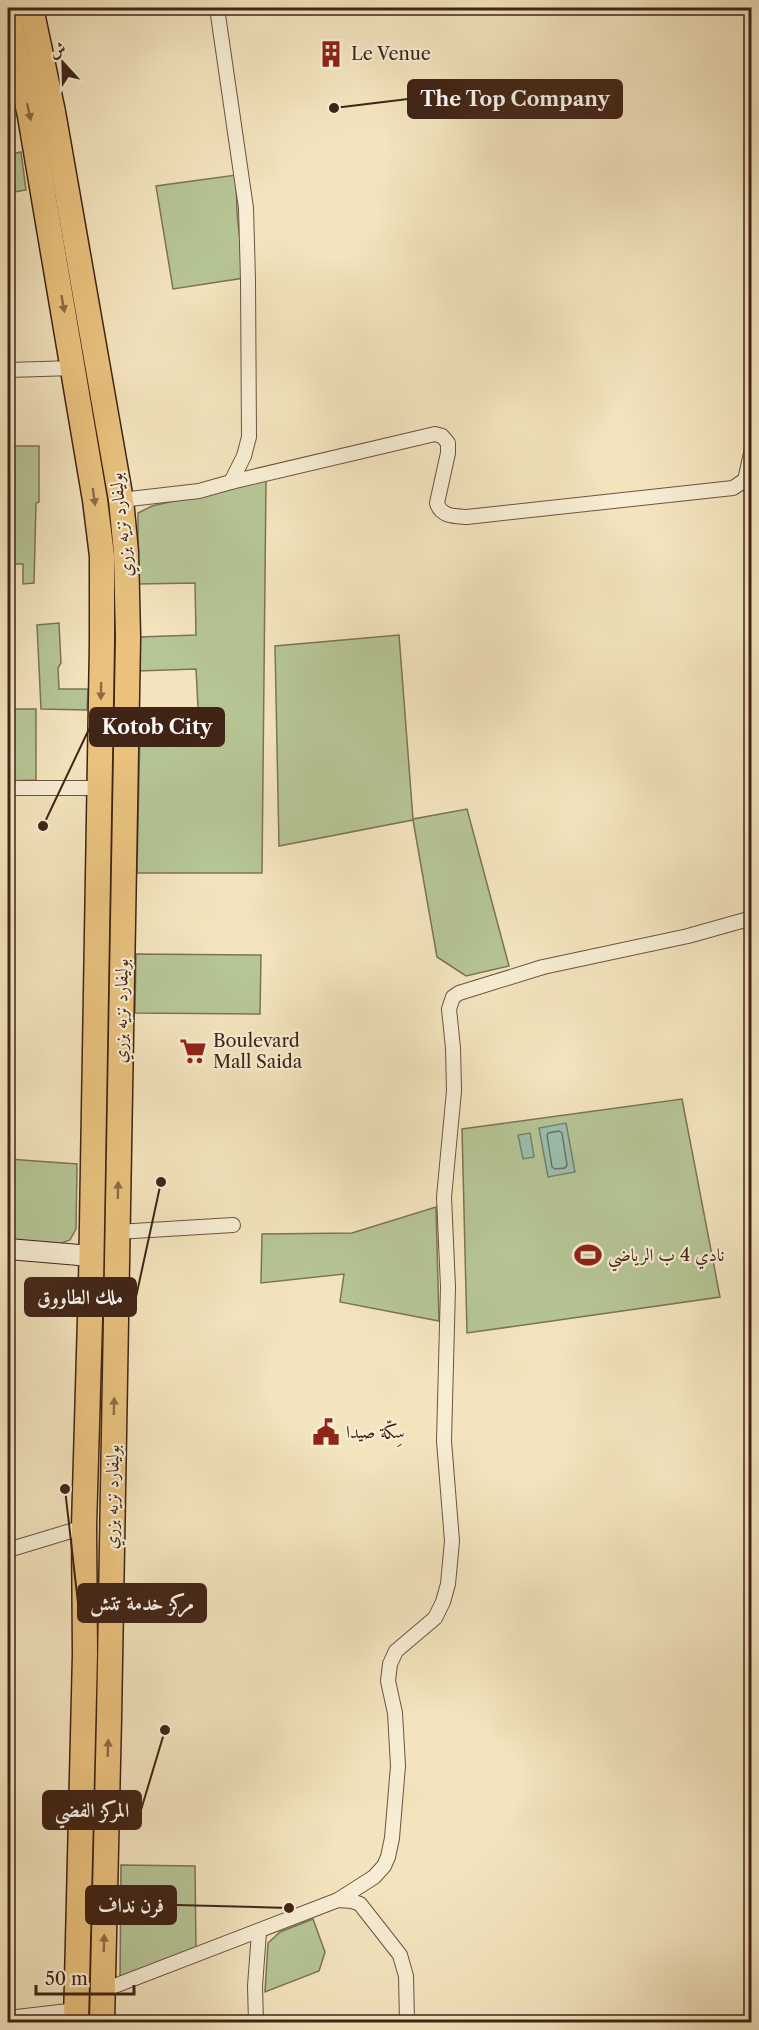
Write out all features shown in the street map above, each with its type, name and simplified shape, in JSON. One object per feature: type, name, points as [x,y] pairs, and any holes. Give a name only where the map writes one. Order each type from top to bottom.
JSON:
[{"type":"highway","name":"بوليفارد نزيه بزري","points":[[31,8],[53,112],[121,500],[126,552],[128,637],[102,2022]]},
{"type":"highway","name":"بوليفارد نزيه بزري","points":[[8,14],[30,116],[74,368],[102,556],[91,1256],[84,1527],[86,1654],[76,2016]]},
{"type":"street","points":[[217,8],[243,183],[248,270],[249,437],[244,456],[231,482]]},
{"type":"street","points":[[8,370],[74,368]]},
{"type":"street","points":[[121,500],[199,491],[435,434],[446,438],[448,443],[448,453],[438,495],[438,508],[444,514],[467,517],[733,488],[744,480],[752,449]]},
{"type":"street","points":[[8,788],[99,788]]},
{"type":"street","points":[[104,1990],[338,1900],[374,1877],[384,1866],[388,1857],[392,1838],[398,1766],[395,1713],[388,1681],[390,1664],[396,1651],[435,1618],[448,1584],[452,1541],[444,1441],[448,1287],[444,1197],[454,1091],[449,1010],[451,1002],[459,993],[543,967],[688,936],[752,918]]},
{"type":"street","points":[[117,1232],[233,1225]]},
{"type":"street","points":[[8,1249],[91,1256]]},
{"type":"street","points":[[8,1550],[84,1527]]},
{"type":"street","points":[[338,1900],[360,1904],[400,1954],[406,1976],[406,2022]]},
{"type":"street","points":[[256,2022],[255,1986],[259,1932]]},
{"type":"street","points":[[8,2018],[76,2016]]},
{"type":"shaded area","points":[[21,152],[26,190],[8,193],[8,155]]},
{"type":"shaded area","points":[[236,175],[237,213],[244,278],[173,289],[156,186]]},
{"type":"shaded area","points":[[8,446],[39,446],[39,502],[36,503],[34,583],[23,584],[23,564],[8,564]]},
{"type":"shaded area","points":[[266,480],[262,873],[137,873],[140,729],[199,726],[196,669],[138,671],[139,637],[196,635],[195,583],[138,584],[138,513],[152,506]]},
{"type":"shaded area","points":[[59,623],[61,663],[58,668],[59,689],[88,689],[87,710],[41,709],[37,625]]},
{"type":"shaded area","points":[[399,635],[413,819],[467,809],[509,966],[466,976],[437,957],[413,820],[279,846],[275,646]]},
{"type":"shaded area","points":[[8,709],[36,709],[36,780],[8,781]]},
{"type":"shaded area","points":[[136,954],[261,955],[260,1014],[135,1013]]},
{"type":"shaded area","name":"نادي 4 ب الرياضي","points":[[682,1099],[720,1297],[467,1333],[462,1129]]},
{"type":"shaded area","points":[[8,1159],[77,1164],[76,1229],[70,1240],[59,1244],[41,1244],[8,1238]]},
{"type":"shaded area","points":[[436,1207],[439,1321],[340,1302],[344,1274],[261,1283],[262,1234],[352,1233]]},
{"type":"shaded area","points":[[121,1865],[195,1866],[196,1951],[120,1980]]},
{"type":"shaded area","points":[[313,1919],[325,1952],[319,1971],[265,1992],[268,1943],[280,1932]]},
{"type":"water","points":[[566,1123],[575,1172],[548,1177],[539,1128]]},
{"type":"water","points":[[530,1133],[534,1157],[523,1159],[518,1135]]},
{"type":"place","name":"Le Venue","points":[[331,54]]},
{"type":"place","name":"The Top Company","points":[[334,108]]},
{"type":"place","name":"Kotob City","points":[[43,826]]},
{"type":"place","name":"Boulevard Mall Saida","points":[[193,1051]]},
{"type":"place","name":"ملك الطاووق","points":[[161,1182]]},
{"type":"place","name":"نادي 4 ب الرياضي","points":[[588,1255]]},
{"type":"place","name":"سِكّة صيدا","points":[[326,1432]]},
{"type":"place","name":"مركز خدمة تتش","points":[[65,1489]]},
{"type":"place","name":"المركز الفضي","points":[[165,1730]]},
{"type":"place","name":"فرن نداف","points":[[289,1908]]}]
